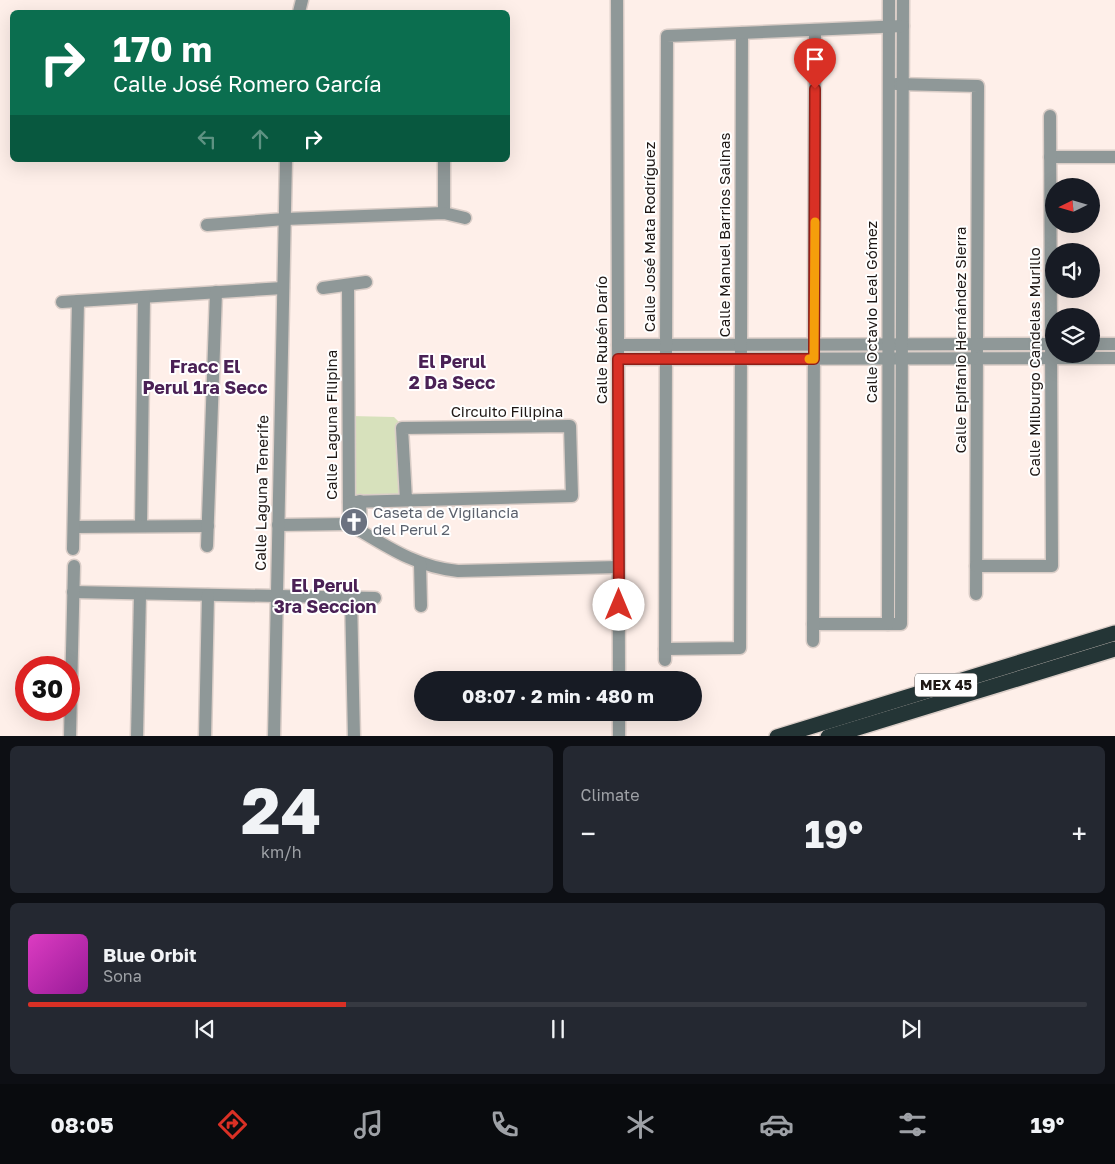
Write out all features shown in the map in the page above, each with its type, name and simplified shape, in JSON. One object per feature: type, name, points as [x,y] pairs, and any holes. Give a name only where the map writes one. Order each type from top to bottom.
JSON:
[{"type":"highway","name":"MEX 45","points":[[777,736],[1115,633]]},
{"type":"highway","name":"MEX 45","points":[[828,736],[1115,649]]},
{"type":"street","name":"Calle Rubén Darío","points":[[617,0],[619,671]]},
{"type":"street","name":"Calle Octavio Leal Gómez","points":[[888,0],[888,358],[894,624]]},
{"type":"street","name":"Calle Octavio Leal Gómez","points":[[894,624],[902,358],[903,0]]},
{"type":"street","points":[[742,32],[902,26]]},
{"type":"street","points":[[813,641],[816,30]]},
{"type":"street","name":"Calle José Mata Rodríguez","points":[[665,655],[667,36],[742,32]]},
{"type":"street","name":"Calle Manuel Barrios Salinas","points":[[665,655],[740,648],[742,32]]},
{"type":"street","points":[[888,84],[902,84]]},
{"type":"street","name":"Calle Epifanio Hernández Sierra","points":[[902,84],[978,86],[976,594]]},
{"type":"street","name":"Calle Milburgo Candelas Murillo","points":[[1050,116],[1052,308]]},
{"type":"street","points":[[1050,157],[1115,157]]},
{"type":"street","name":"Calle Laguna Tenerife","points":[[274,736],[286,162]]},
{"type":"street","points":[[444,162],[444,213]]},
{"type":"street","points":[[207,226],[285,219],[444,213],[465,218]]},
{"type":"street","points":[[323,288],[366,282]]},
{"type":"street","name":"Calle Laguna Filipina","points":[[348,285],[355,501],[349,524]]},
{"type":"street","points":[[62,302],[283,288]]},
{"type":"street","points":[[207,546],[216,292]]},
{"type":"street","points":[[141,526],[144,297]]},
{"type":"street","points":[[73,549],[78,301]]},
{"type":"street","points":[[618,345],[1045,344]]},
{"type":"street","points":[[1100,344],[1115,344]]},
{"type":"street","points":[[618,359],[1045,358]]},
{"type":"street","points":[[1100,358],[1115,358]]},
{"type":"street","name":"Calle Milburgo Candelas Murillo","points":[[976,566],[1052,566],[1051,363]]},
{"type":"street","name":"Circuito Filipina","points":[[355,501],[406,500],[572,496],[570,426],[402,428],[406,500]]},
{"type":"street","points":[[355,501],[361,531]]},
{"type":"street","points":[[278,525],[349,524],[409,559],[439,568],[458,571],[618,567]]},
{"type":"street","points":[[74,527],[208,526]]},
{"type":"street","points":[[420,563],[421,606]]},
{"type":"street","points":[[70,736],[74,566]]},
{"type":"street","points":[[73,592],[375,598]]},
{"type":"street","points":[[137,736],[140,594]]},
{"type":"street","points":[[205,736],[208,595]]},
{"type":"street","points":[[351,597],[354,736]]},
{"type":"street","points":[[813,624],[894,624]]},
{"type":"street","points":[[619,721],[619,736]]},
{"type":"green space","points":[[351,416],[394,417],[400,423],[403,495],[352,498]]},
{"type":"slow traffic","points":[[809,359],[814,359],[815,222]]},
{"type":"place","name":"Caseta de Vigilancia del Perul 2","points":[[354,522]]},
{"type":"district","name":"El Perul 2 Da Secc","points":[[452,372]]},
{"type":"district","name":"Fracc El Perul 1ra Secc","points":[[205,377]]},
{"type":"district","name":"El Perul 3ra Seccion","points":[[325,596]]},
{"type":"route","points":[[619,605],[618,359],[814,359],[815,89]]}]
